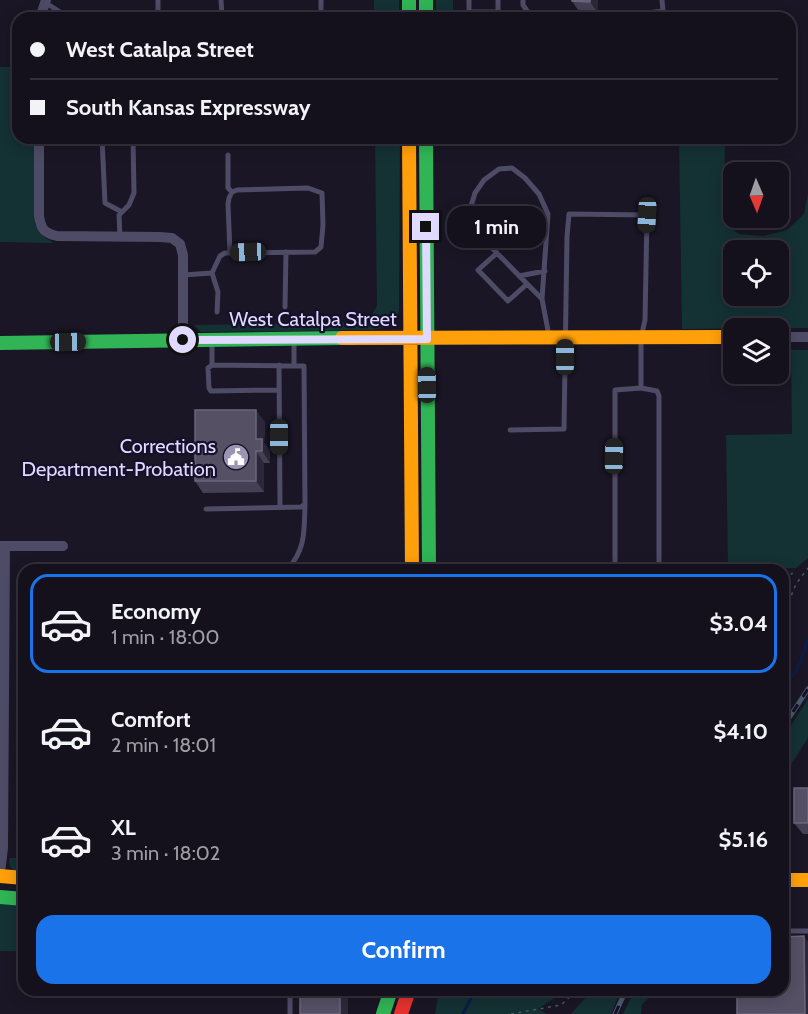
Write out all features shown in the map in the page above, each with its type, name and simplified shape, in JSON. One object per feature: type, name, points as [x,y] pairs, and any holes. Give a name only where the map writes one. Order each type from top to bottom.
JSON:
[{"type":"main road","points":[[409,144],[412,564]]},
{"type":"main road","points":[[426,144],[429,564]]},
{"type":"main road","name":"West Catalpa Street","points":[[0,343],[294,338],[723,337]]},
{"type":"main road","points":[[0,875],[18,877]]},
{"type":"main road","points":[[789,880],[808,880]]},
{"type":"main road","points":[[0,897],[18,898]]},
{"type":"main road","points":[[383,1014],[388,996]]},
{"type":"main road","points":[[401,1014],[407,996]]},
{"type":"street","points":[[39,144],[39,216],[46,234],[172,238],[180,244],[183,275],[183,340]]},
{"type":"street","points":[[789,337],[808,337]]},
{"type":"street","points":[[0,875],[3,848],[2,546],[63,546]]},
{"type":"lane","points":[[469,0],[470,12],[498,12],[498,0]]},
{"type":"lane","points":[[655,12],[663,11],[662,0]]},
{"type":"lane","points":[[45,1],[61,12]]},
{"type":"lane","points":[[102,144],[105,203],[122,212]]},
{"type":"lane","points":[[120,237],[119,215],[129,205],[134,193],[133,144]]},
{"type":"lane","points":[[228,155],[228,188],[232,192]]},
{"type":"lane","points":[[542,299],[474,226],[469,213],[475,193],[484,180],[499,169],[512,168],[525,178],[539,194],[548,213],[542,299],[549,338]]},
{"type":"lane","points":[[217,312],[218,292],[212,273],[220,256],[230,253],[315,252],[321,247],[322,193],[308,188],[232,192]]},
{"type":"lane","points":[[230,253],[228,204],[232,192]]},
{"type":"lane","points":[[510,430],[564,429],[569,214],[647,215],[641,388]]},
{"type":"lane","points":[[285,307],[286,252]]},
{"type":"lane","points":[[497,253],[478,270],[508,301],[527,284]]},
{"type":"lane","points":[[519,276],[545,270]]},
{"type":"lane","points":[[183,275],[212,273]]},
{"type":"lane","points":[[294,338],[294,364]]},
{"type":"lane","points":[[212,339],[212,365]]},
{"type":"lane","points":[[279,364],[280,507]]},
{"type":"lane","points":[[279,390],[211,391],[208,368],[212,365],[279,364],[302,364],[305,368],[303,541],[297,559],[292,564]]},
{"type":"lane","points":[[615,564],[615,390],[641,388],[657,391],[659,396],[659,564]]},
{"type":"lane","points":[[206,509],[301,507],[305,504]]},
{"type":"lane","points":[[789,931],[808,931]]},
{"type":"lane","points":[[290,996],[290,1014]]},
{"type":"path","points":[[789,574],[792,574],[793,568]]},
{"type":"path","points":[[789,602],[796,584],[808,568]]},
{"type":"path","points":[[511,1014],[561,1005],[571,996]]},
{"type":"green space","points":[[374,0],[399,0],[399,12],[374,12]]},
{"type":"green space","points":[[436,0],[453,0],[453,12],[436,12]]},
{"type":"green space","points":[[0,67],[12,67],[12,144],[34,144],[35,224],[44,237],[54,243],[0,242]]},
{"type":"green space","points":[[375,144],[400,144],[399,312],[392,323],[372,330],[201,332],[194,325],[362,322],[370,318],[377,306]]},
{"type":"green space","points":[[679,144],[725,144],[723,228],[730,228],[739,234],[763,236],[787,230],[804,214],[808,194],[808,328],[789,328],[789,318],[723,318],[723,329],[682,329]]},
{"type":"green space","points":[[791,350],[808,350],[808,558],[796,568],[789,568],[789,564],[728,564],[726,435],[792,434]]},
{"type":"green space","points":[[808,699],[808,738],[789,768],[789,729]]},
{"type":"green space","points":[[9,858],[18,858],[18,873],[13,870]]},
{"type":"green space","points":[[0,901],[18,904],[18,951],[0,951]]},
{"type":"green space","points":[[438,996],[557,996],[538,1009],[547,1014],[435,1014]]},
{"type":"green space","points":[[618,996],[611,1014],[571,1014],[586,997]]},
{"type":"green space","points":[[632,996],[652,996],[642,1004],[641,1014],[623,1014]]},
{"type":"building","points":[[590,0],[590,2],[572,1]]},
{"type":"building","name":"Corrections Department-Probation","points":[[195,410],[256,410],[256,439],[262,439],[262,451],[256,451],[256,481],[195,481]]},
{"type":"building","points":[[794,788],[808,788],[808,823],[794,823]]},
{"type":"building","points":[[804,936],[805,1014],[737,1014],[737,996],[789,996],[789,937]]},
{"type":"building","points":[[300,996],[340,996],[340,1014],[300,1014]]},
{"type":"waterway","points":[[789,681],[798,668],[808,639]]},
{"type":"waterway","points":[[463,1014],[472,996]]},
{"type":"railway","points":[[789,718],[808,689]]},
{"type":"railway","points":[[615,1014],[623,996]]},
{"type":"traffic: fast","points":[[409,0],[409,12]]},
{"type":"traffic: fast","points":[[426,0],[426,12]]},
{"type":"traffic: fast","points":[[426,144],[429,564]]},
{"type":"traffic: fast","points":[[0,343],[342,338]]},
{"type":"traffic: fast","points":[[0,897],[18,898]]},
{"type":"traffic: fast","points":[[383,1014],[389,996]]},
{"type":"traffic: slow","points":[[409,144],[412,564]]},
{"type":"traffic: slow","points":[[342,338],[723,337]]},
{"type":"traffic: slow","points":[[0,876],[18,878]]},
{"type":"traffic: slow","points":[[789,880],[808,880]]},
{"type":"traffic: jam","points":[[401,1014],[407,996]]},
{"type":"place","name":"Corrections Department-Probation","points":[[236,457]]},
{"type":"route","points":[[183,340],[427,339],[426,227]]}]
